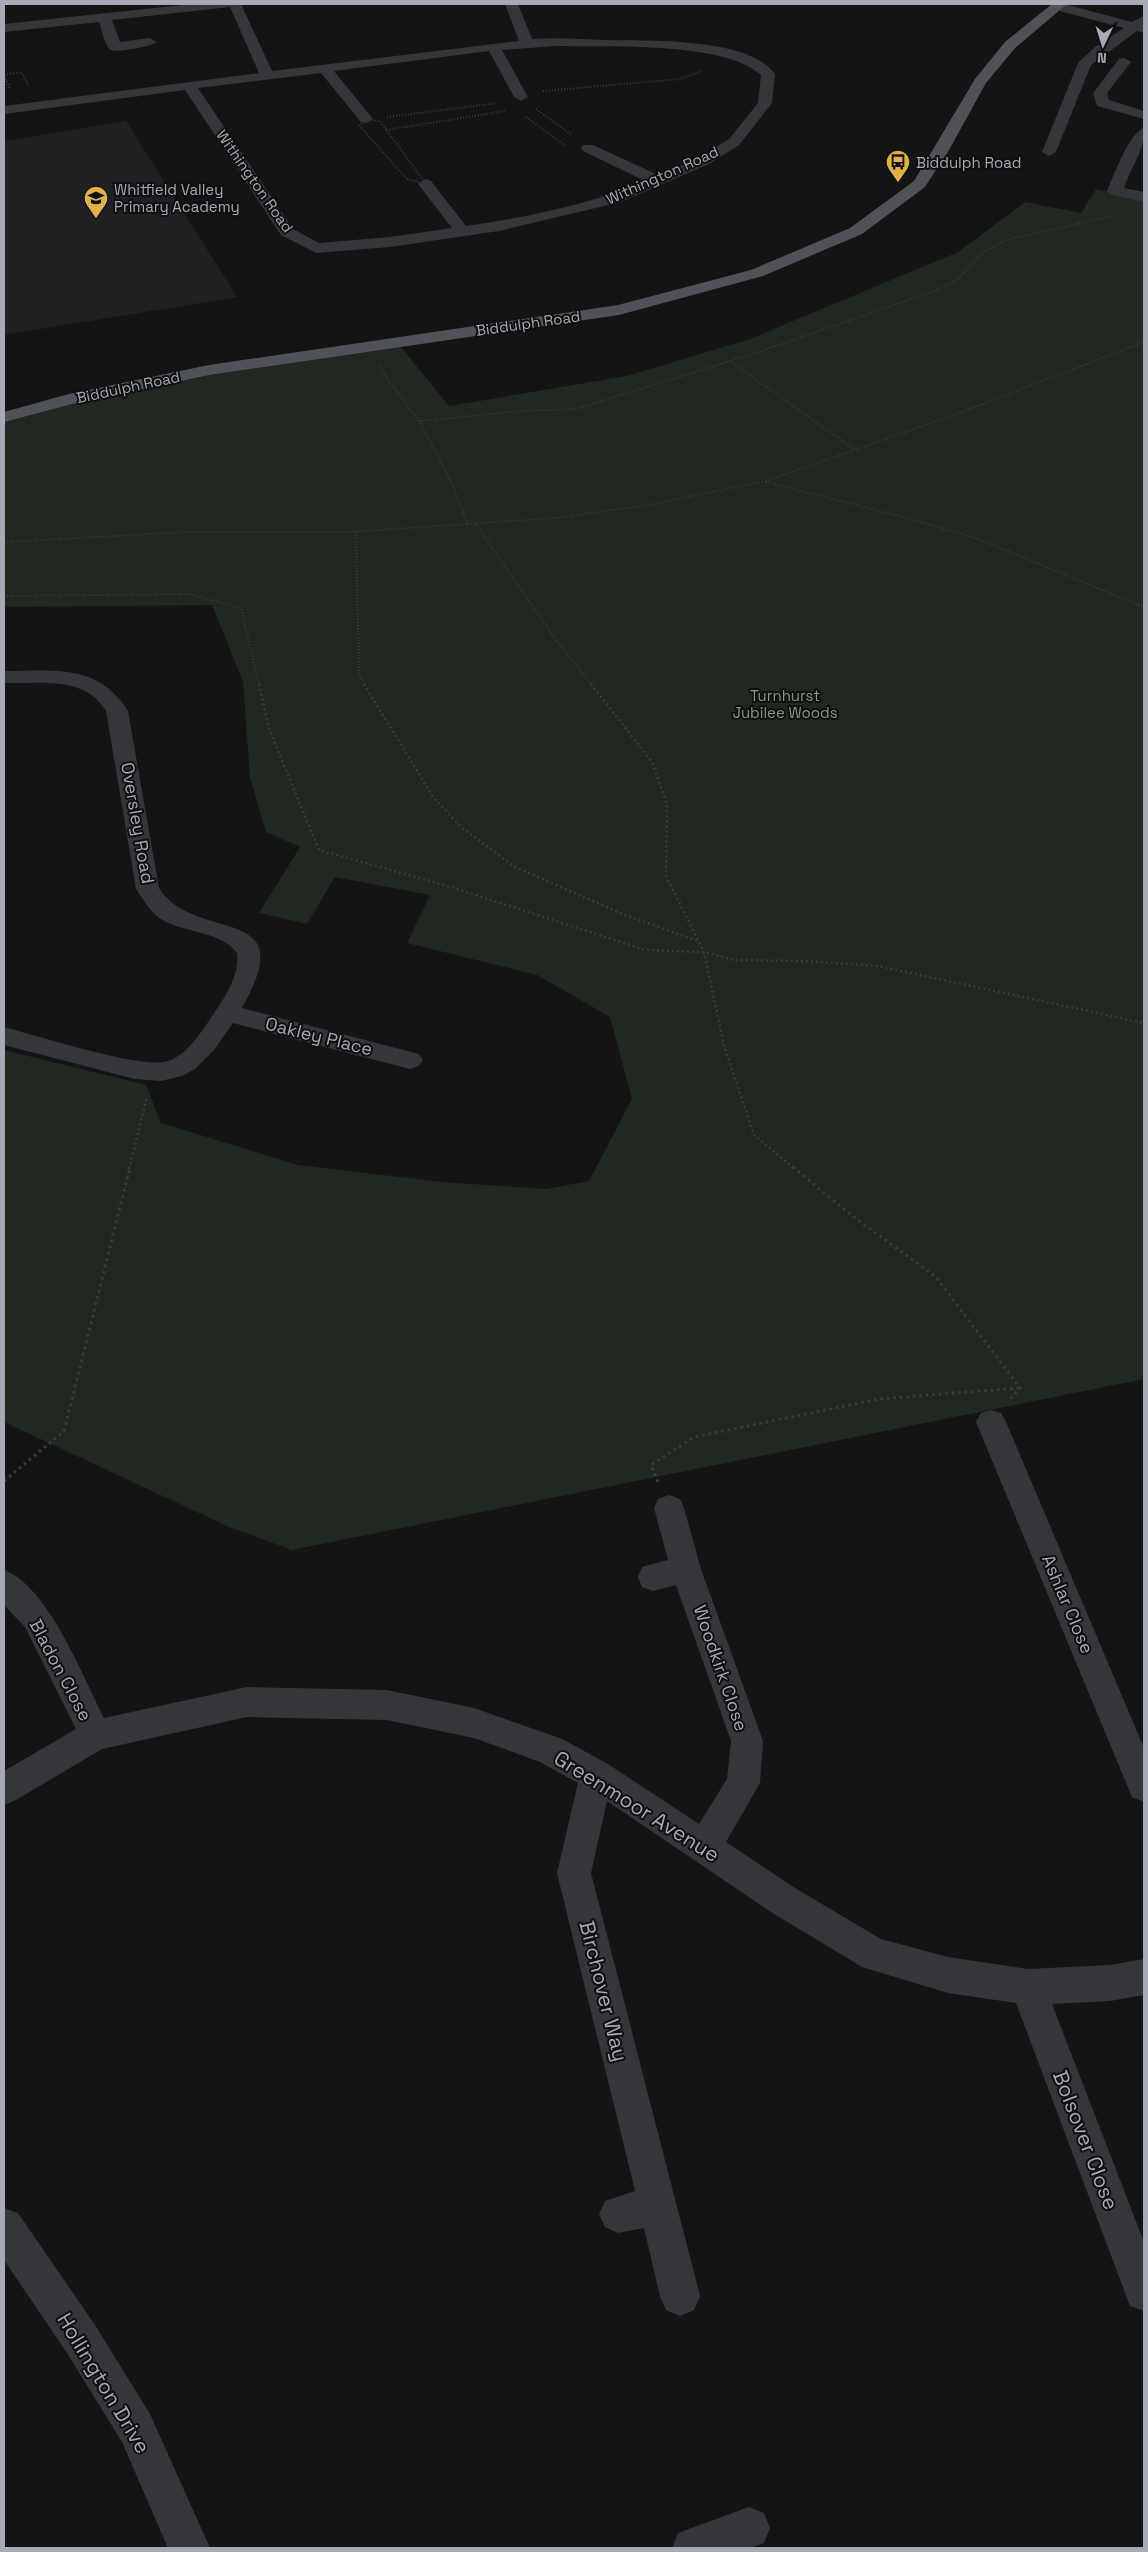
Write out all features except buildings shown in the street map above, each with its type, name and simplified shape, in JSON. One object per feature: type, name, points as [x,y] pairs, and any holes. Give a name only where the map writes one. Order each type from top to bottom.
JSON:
[{"type":"main road","name":"Biddulph Road","points":[[4,417],[69,399],[209,370],[619,310],[757,273],[856,231],[920,184],[942,150],[980,82],[1010,45],[1058,5]]},
{"type":"street","points":[[4,28],[226,4]]},
{"type":"street","points":[[235,4],[267,76]]},
{"type":"street","points":[[512,4],[527,43]]},
{"type":"street","points":[[1058,5],[1142,22]]},
{"type":"street","points":[[104,17],[115,47],[150,42]]},
{"type":"street","points":[[1049,152],[1085,63],[1142,22]]},
{"type":"street","name":"Withington Road","points":[[4,110],[39,104],[189,85],[267,76],[324,68],[494,48],[527,43],[664,46],[717,51],[740,57],[761,67],[768,74],[765,103],[734,142],[704,161],[616,199],[500,226],[367,245],[316,248],[299,241],[287,232],[189,85]]},
{"type":"street","points":[[494,48],[519,101]]},
{"type":"street","points":[[1124,62],[1100,93],[1102,103],[1144,115]]},
{"type":"street","points":[[324,68],[373,120]]},
{"type":"street","points":[[1144,132],[1123,169],[1115,191],[1144,197]]},
{"type":"street","points":[[588,148],[658,181]]},
{"type":"street","points":[[1123,169],[1144,168]]},
{"type":"street","points":[[426,184],[462,230]]},
{"type":"street","name":"Oversley Road","points":[[4,677],[77,680],[98,687],[112,698],[117,711],[148,889],[159,906],[180,919],[239,940],[249,952],[251,967],[228,1013],[198,1053],[186,1063],[168,1072],[153,1073],[4,1036]]},
{"type":"street","name":"Oakley Place","points":[[228,1013],[410,1060]]},
{"type":"street","name":"Ashlar Close","points":[[991,1422],[1144,1786]]},
{"type":"street","name":"Woodkirk Close","points":[[669,1508],[686,1569],[746,1741],[744,1783],[704,1847]]},
{"type":"street","points":[[653,1578],[686,1569]]},
{"type":"street","name":"Bladon Close","points":[[4,1584],[36,1617],[96,1735]]},
{"type":"street","name":"Greenmoor Avenue","points":[[4,1789],[96,1735],[247,1702],[387,1704],[474,1723],[550,1750],[596,1775],[783,1900],[874,1955],[948,1976],[1028,1987],[1110,1982],[1144,1977]]},
{"type":"street","name":"Birchover Way","points":[[596,1775],[574,1873],[680,2296]]},
{"type":"street","name":"Bolsover Close","points":[[1028,1987],[1144,2292]]},
{"type":"street","points":[[618,2214],[656,2206]]},
{"type":"street","name":"Hollington Drive","points":[[5,2232],[81,2339],[136,2428],[189,2548]]},
{"type":"street","points":[[693,2548],[749,2528]]},
{"type":"path","points":[[386,130],[587,86],[680,79],[740,57]]},
{"type":"path","points":[[4,75],[21,72],[39,104]]},
{"type":"path","points":[[519,101],[570,150],[588,148]]},
{"type":"path","points":[[426,184],[407,179],[359,125],[387,117],[519,101],[588,148]]},
{"type":"path","points":[[373,120],[386,130],[426,184]]},
{"type":"path","points":[[419,421],[521,411],[576,409],[730,361],[934,291],[956,281],[983,252],[1006,240],[1117,215]]},
{"type":"path","points":[[4,542],[189,532],[356,532],[555,518],[648,505],[766,482],[946,418],[1144,342]]},
{"type":"path","points":[[364,347],[419,421],[449,478],[468,525]]},
{"type":"path","points":[[730,361],[856,450]]},
{"type":"path","points":[[766,482],[911,518],[978,538],[1144,607]]},
{"type":"path","points":[[476,524],[553,636],[652,762],[667,804],[666,876],[704,952],[724,1046],[754,1135],[851,1215],[936,1277],[1020,1388]]},
{"type":"path","points":[[356,532],[359,675],[433,797],[460,827],[515,866],[625,915],[698,942]]},
{"type":"path","points":[[4,596],[189,594],[240,608],[269,729],[319,850],[451,887],[646,950],[704,952],[734,960],[804,960],[878,966],[1144,1023]]},
{"type":"path","points":[[4,1481],[64,1431],[153,1073]]},
{"type":"path","points":[[991,1422],[1020,1388]]},
{"type":"path","points":[[651,1465],[694,1438],[879,1399],[1020,1388]]},
{"type":"shaded area","name":"Whitfield Valley Primary Academy","points":[[126,121],[237,297],[4,335],[4,141]]},
{"type":"green space","name":"Turnhurst Jubilee Woods","points":[[1096,189],[1144,198],[1144,1379],[292,1550],[229,1527],[4,1422],[4,1050],[146,1085],[161,1123],[298,1165],[442,1182],[546,1189],[589,1181],[632,1099],[610,1017],[537,975],[407,943],[430,895],[335,877],[307,924],[259,913],[300,847],[266,832],[250,778],[243,682],[212,605],[4,607],[4,417],[69,399],[397,342],[449,406],[627,376],[750,339],[958,252],[1025,202],[1081,213]]},
{"type":"place","name":"Biddulph Road","points":[[898,183]]},
{"type":"place","name":"Whitfield Valley Primary Academy","points":[[96,219]]}]
